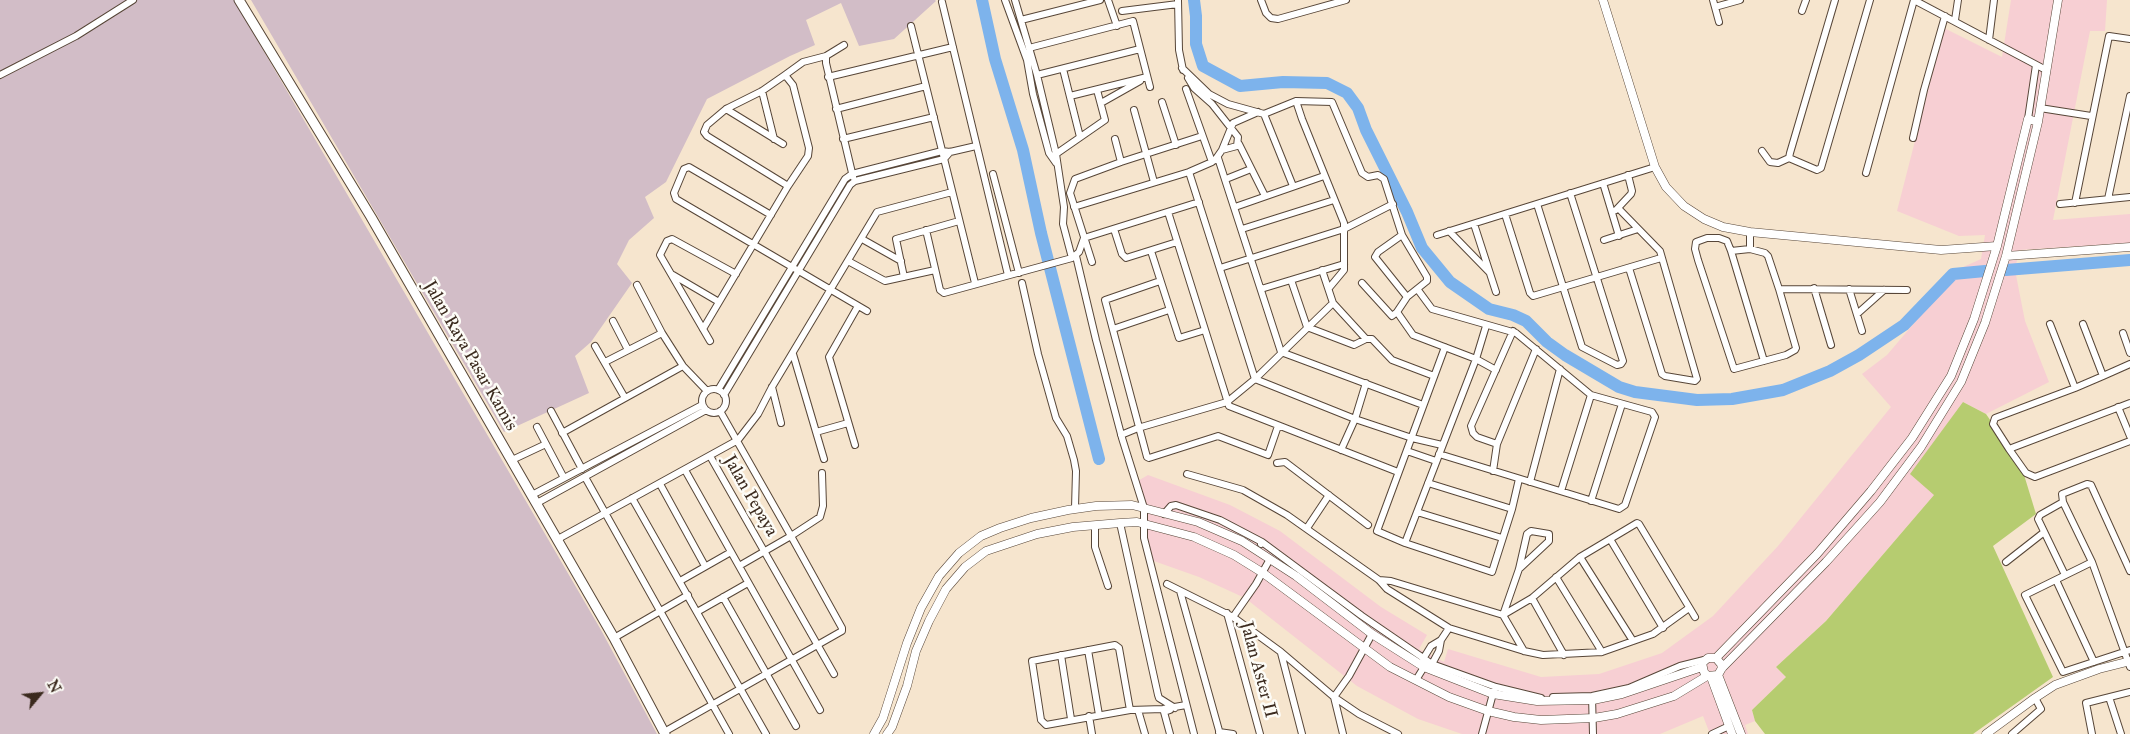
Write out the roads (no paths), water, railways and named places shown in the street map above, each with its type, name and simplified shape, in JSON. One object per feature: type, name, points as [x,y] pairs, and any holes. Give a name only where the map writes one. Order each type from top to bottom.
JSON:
[{"type":"main road","name":"Jalan Raya Pasar Kamis","points":[[239,0],[326,141],[558,539],[665,733]]},
{"type":"street","points":[[0,75],[76,36],[133,0]]},
{"type":"street","points":[[1006,0],[1027,60],[1033,94],[1050,153],[1057,165]]},
{"type":"street","points":[[1016,0],[1056,154],[1064,207],[1064,224],[1121,435],[1144,508],[1143,525],[1151,567],[1184,706],[1194,734]]},
{"type":"street","points":[[1021,20],[1100,0]]},
{"type":"street","points":[[1108,0],[1117,26]]},
{"type":"street","points":[[1261,0],[1266,13],[1271,18],[1278,19],[1346,0]]},
{"type":"street","points":[[1602,0],[1655,167],[1666,188],[1684,206],[1704,219],[1717,225],[1750,232],[1941,250],[1997,246]]},
{"type":"street","points":[[1719,22],[1714,4],[1740,0]]},
{"type":"street","points":[[1802,11],[1806,0]]},
{"type":"street","points":[[1789,158],[1834,0]]},
{"type":"street","points":[[1762,151],[1770,162],[1778,163],[1789,158],[1816,170],[1821,168],[1870,0]]},
{"type":"street","points":[[1866,173],[1914,0],[1955,20],[2046,70]]},
{"type":"street","points":[[1955,20],[1958,0]]},
{"type":"street","points":[[1989,40],[1994,0]]},
{"type":"street","points":[[887,734],[892,727],[907,686],[916,651],[929,621],[946,589],[965,567],[986,551],[1037,534],[1120,523],[1137,522],[1194,537],[1214,545],[1263,573],[1390,666],[1450,697],[1488,711],[1540,720],[1594,718],[1617,714],[1674,696],[1715,674],[1826,562],[1880,502],[1921,447],[1961,382],[1985,324],[2006,256],[2038,122],[2058,0]]},
{"type":"street","points":[[942,2],[1008,276]]},
{"type":"street","points":[[1122,11],[1178,2],[1179,50],[1182,68],[1194,88],[1212,104],[1231,126],[1265,196]]},
{"type":"street","points":[[1913,138],[1924,90],[1945,16]]},
{"type":"street","points":[[1029,48],[1133,21],[1150,87]]},
{"type":"street","points":[[911,26],[975,283]]},
{"type":"street","points":[[2075,203],[2108,36],[2130,39]]},
{"type":"street","points":[[788,186],[707,136],[704,132],[707,125],[726,109],[762,91],[804,62],[826,56],[844,45]]},
{"type":"street","points":[[828,77],[952,47]]},
{"type":"street","points":[[1037,75],[1140,49]]},
{"type":"street","points":[[826,56],[828,77],[855,181]]},
{"type":"street","points":[[1164,514],[1174,505],[1220,520],[1262,542],[1298,574],[1400,647],[1426,663],[1494,690],[1537,700],[1593,698],[1622,694],[1651,681],[1703,663],[1708,658],[1716,658],[1817,554],[1871,491],[1912,438],[1950,376],[1974,319],[1997,246],[2028,119],[2036,65]]},
{"type":"street","points":[[1063,68],[1080,137]]},
{"type":"street","points":[[1182,68],[1209,94],[1228,104],[1261,113]]},
{"type":"street","points":[[703,329],[809,153],[793,85],[785,75]]},
{"type":"street","points":[[1070,96],[1147,77]]},
{"type":"street","points":[[1101,103],[1147,77]]},
{"type":"street","points":[[836,108],[926,86]]},
{"type":"street","points":[[1186,89],[1202,136],[1226,179],[1281,352]]},
{"type":"street","points":[[1056,154],[1105,120],[1097,90]]},
{"type":"street","points":[[762,91],[774,139]]},
{"type":"street","points":[[2108,199],[2130,96]]},
{"type":"street","points":[[1296,101],[1344,223],[1344,270],[1328,288]]},
{"type":"street","points":[[1074,206],[1190,172],[1215,160],[1222,150],[1231,126],[1235,121],[1296,101],[1332,102],[1362,173],[1368,177],[1382,176],[1393,204],[1402,236],[1427,277],[1427,281],[1407,297],[1392,316],[1388,314],[1362,283]]},
{"type":"street","points":[[1162,102],[1176,144]]},
{"type":"street","points":[[2040,108],[2092,116]]},
{"type":"street","points":[[726,109],[783,144]]},
{"type":"street","points":[[1134,110],[1154,182]]},
{"type":"street","points":[[1261,113],[1294,186]]},
{"type":"street","points":[[843,139],[934,116]]},
{"type":"street","points":[[2028,119],[2038,122]]},
{"type":"street","points":[[1092,262],[1070,190],[1075,179],[1202,136]]},
{"type":"street","points":[[1115,139],[1121,162]]},
{"type":"street","points":[[1222,150],[1239,144]]},
{"type":"street","points":[[724,395],[845,179],[852,174],[942,151],[950,152],[976,146]]},
{"type":"street","points":[[718,390],[850,184],[855,181],[944,158],[950,152]]},
{"type":"street","points":[[771,215],[689,167],[684,169],[674,193],[676,199],[867,312]]},
{"type":"street","points":[[1437,235],[1655,167]]},
{"type":"street","points":[[1226,179],[1251,169]]},
{"type":"street","points":[[1190,172],[1255,379]]},
{"type":"street","points":[[993,174],[1019,273]]},
{"type":"street","points":[[1612,214],[1631,194],[1628,175]]},
{"type":"street","points":[[1235,207],[1324,176]]},
{"type":"street","points":[[1603,183],[1619,236]]},
{"type":"street","points":[[558,539],[738,440],[758,414],[772,387],[877,212],[952,192]]},
{"type":"street","points":[[1537,204],[1582,347],[1617,366],[1622,361],[1570,193]]},
{"type":"street","points":[[2060,204],[2130,197]]},
{"type":"street","points":[[1242,229],[1334,200]]},
{"type":"street","points":[[1084,238],[1199,202]]},
{"type":"street","points":[[1220,268],[1344,229],[1393,204]]},
{"type":"street","points":[[1618,208],[1660,251],[1698,376],[1698,379],[1695,381],[1662,374],[1629,268]]},
{"type":"street","points":[[1168,212],[1230,407],[1278,426],[1296,436],[1342,450],[1398,472]]},
{"type":"street","points":[[1505,214],[1530,293],[1533,296],[1662,258]]},
{"type":"street","points":[[904,277],[896,238],[959,221]]},
{"type":"street","points":[[1474,224],[1496,292]]},
{"type":"street","points":[[1114,229],[1123,257],[1126,258],[1178,242]]},
{"type":"street","points":[[1604,240],[1638,229]]},
{"type":"street","points":[[926,230],[940,290],[944,293],[1074,257],[1081,248],[1084,238]]},
{"type":"street","points":[[1449,231],[1489,272]]},
{"type":"street","points":[[1750,232],[1750,250]]},
{"type":"street","points":[[1402,236],[1378,252],[1376,257],[1407,297]]},
{"type":"street","points":[[1731,251],[1762,251],[1768,256],[1780,289],[1796,348],[1786,355],[1764,362],[1736,370],[1732,367],[1695,245],[1696,242],[1706,238],[1719,238],[1727,242],[1764,362]]},
{"type":"street","points":[[710,341],[659,256],[667,241],[671,239],[736,274]]},
{"type":"street","points":[[862,239],[901,261]]},
{"type":"street","points":[[2006,256],[2130,247]]},
{"type":"street","points":[[1151,251],[1179,338],[1205,330]]},
{"type":"street","points":[[848,261],[885,281],[935,270]]},
{"type":"street","points":[[1261,289],[1344,264]]},
{"type":"street","points":[[1322,270],[1333,303],[1366,339]]},
{"type":"street","points":[[672,275],[719,302]]},
{"type":"street","points":[[1291,280],[1307,327]]},
{"type":"street","points":[[1160,281],[1105,300],[1138,428],[1148,458],[1218,436],[1268,455],[1278,426]]},
{"type":"street","points":[[1022,283],[1038,354],[1056,418],[1067,436],[1074,460],[1076,471],[1075,508]]},
{"type":"street","points":[[637,285],[662,333],[684,366],[707,391]]},
{"type":"street","points":[[1814,288],[1832,345]]},
{"type":"street","points":[[1780,289],[1907,290]]},
{"type":"street","points":[[1849,289],[1862,331]]},
{"type":"street","points":[[1407,450],[1493,471],[1616,508],[1625,505],[1656,419],[1652,412],[1591,396],[1513,331],[1486,326],[1432,309],[1418,290]]},
{"type":"street","points":[[1857,314],[1884,290]]},
{"type":"street","points":[[1121,435],[1138,428],[1227,402],[1255,379],[1333,303]]},
{"type":"street","points":[[855,445],[829,357],[858,306]]},
{"type":"street","points":[[1113,329],[1169,310]]},
{"type":"street","points":[[1397,312],[1413,335],[1476,359],[1496,370]]},
{"type":"street","points":[[613,321],[628,350]]},
{"type":"street","points":[[2050,324],[2075,388]]},
{"type":"street","points":[[2084,324],[2103,376]]},
{"type":"street","points":[[1405,543],[1476,359],[1486,326]]},
{"type":"street","points":[[1307,327],[1354,345],[1366,339],[1372,339],[1396,362],[1434,376]]},
{"type":"street","points":[[1498,444],[1477,437],[1471,430],[1471,426],[1513,331]]},
{"type":"street","points":[[605,362],[662,333]]},
{"type":"street","points":[[2123,333],[2130,353]]},
{"type":"street","points":[[595,346],[625,398]]},
{"type":"street","points":[[1445,347],[1377,531],[1405,543],[1492,572],[1512,509],[1519,479]]},
{"type":"street","points":[[1493,471],[1498,444],[1536,349]]},
{"type":"street","points":[[1281,352],[1423,406]]},
{"type":"street","points":[[793,354],[824,458]]},
{"type":"street","points":[[2130,364],[1993,420],[1993,424],[2026,473],[2036,476],[2130,441]]},
{"type":"street","points":[[562,433],[684,366]]},
{"type":"street","points":[[1530,482],[1560,369]]},
{"type":"street","points":[[1950,376],[1961,382]]},
{"type":"street","points":[[1255,379],[1355,419],[1412,438],[1442,445]]},
{"type":"street","points":[[1342,450],[1355,419],[1366,383]]},
{"type":"street","points":[[772,387],[781,423]]},
{"type":"street","points":[[718,390],[724,395],[726,404],[720,412],[713,413],[704,407],[702,397],[707,391],[718,390]]},
{"type":"street","points":[[1561,491],[1591,396]]},
{"type":"street","points":[[2009,449],[2130,403]]},
{"type":"street","points":[[1591,501],[1622,404]]},
{"type":"street","points":[[534,499],[567,477],[704,407]]},
{"type":"street","points":[[534,499],[574,483],[704,407]]},
{"type":"street","points":[[2118,408],[2130,436]]},
{"type":"street","points":[[551,411],[582,469]]},
{"type":"street","points":[[665,733],[840,634],[842,628],[738,440],[720,412]]},
{"type":"street","points":[[816,432],[848,423]]},
{"type":"street","points":[[537,427],[567,477],[574,483]]},
{"type":"street","points":[[512,460],[546,444]]},
{"type":"street","name":"Jalan Pepaya","points":[[710,456],[834,674]]},
{"type":"street","points":[[1277,462],[1285,462],[1368,525]]},
{"type":"street","points":[[685,470],[820,710]]},
{"type":"street","points":[[739,566],[792,536],[820,517],[823,512],[822,473]]},
{"type":"street","points":[[1187,474],[1243,490],[1307,528],[1379,580],[1387,589],[1449,628],[1524,651],[1543,655],[1602,652],[1654,634],[1689,608]]},
{"type":"street","points":[[585,477],[729,734]]},
{"type":"street","points":[[1428,483],[1512,509]]},
{"type":"street","points":[[660,484],[705,566]]},
{"type":"street","points":[[1986,734],[2035,698],[2072,678],[2129,663],[2128,651],[2092,562],[2063,502],[2062,494],[2086,484],[2091,485],[2130,571]]},
{"type":"street","points":[[1307,528],[1329,495]]},
{"type":"street","points":[[632,498],[766,734]]},
{"type":"street","points":[[2063,502],[2040,515],[2039,523],[2065,575]]},
{"type":"street","points":[[874,734],[883,718],[906,643],[921,608],[939,576],[959,553],[981,536],[1000,528],[1031,518],[1075,508],[1124,505],[1144,508],[1198,522],[1258,550],[1270,559],[1298,574]]},
{"type":"street","points":[[1417,512],[1502,538]]},
{"type":"street","points":[[1198,522],[1202,514]]},
{"type":"street","points":[[1120,523],[1158,695],[1159,698],[1175,708]]},
{"type":"street","points":[[1503,615],[1532,598],[1580,556],[1635,524],[1639,524],[1695,617]]},
{"type":"street","points":[[1094,525],[1095,547],[1108,586]]},
{"type":"street","points":[[1503,615],[1519,570],[1528,532],[1549,534],[1549,541],[1519,570]]},
{"type":"street","points":[[2006,562],[2043,533]]},
{"type":"street","points":[[1610,539],[1663,628]]},
{"type":"street","points":[[1258,550],[1262,542]]},
{"type":"street","points":[[680,581],[731,552]]},
{"type":"street","points":[[1817,554],[1826,562]]},
{"type":"street","points":[[1580,556],[1633,641]]},
{"type":"street","points":[[1230,615],[1263,573],[1270,559]]},
{"type":"street","points":[[2092,562],[2025,595],[2063,672],[2128,651]]},
{"type":"street","points":[[1556,577],[1602,652]]},
{"type":"street","points":[[1379,580],[1392,580],[1503,615],[1524,651]]},
{"type":"street","points":[[2056,580],[2094,662]]},
{"type":"street","points":[[697,612],[748,583]]},
{"type":"street","points":[[1167,584],[1230,615],[1281,652],[1334,697],[1359,714],[1398,734]]},
{"type":"street","points":[[1180,591],[1220,733],[1233,734]]},
{"type":"street","points":[[614,638],[688,596]]},
{"type":"street","points":[[723,598],[796,726]]},
{"type":"street","points":[[1532,598],[1564,655]]},
{"type":"street","name":"Jalan Aster II","points":[[1230,615],[1260,734]]},
{"type":"street","points":[[1358,618],[1372,634],[1400,647]]},
{"type":"street","points":[[1416,680],[1426,663],[1432,646],[1441,640],[1449,628]]},
{"type":"street","points":[[1343,734],[1334,697],[1349,676],[1372,634]]},
{"type":"street","points":[[1426,663],[1439,651],[1441,640]]},
{"type":"street","points":[[1130,710],[1117,646],[1113,645],[1035,660],[1032,664],[1043,723],[1046,725],[1070,719],[1130,710],[1184,706]]},
{"type":"street","points":[[1088,650],[1100,715]]},
{"type":"street","points":[[1281,652],[1302,734]]},
{"type":"street","points":[[1061,655],[1070,719]]},
{"type":"street","points":[[1716,658],[1721,664],[1715,674],[1732,734]]},
{"type":"street","points":[[1703,663],[1715,674],[1741,734]]},
{"type":"street","points":[[1482,734],[1494,690]]},
{"type":"street","points":[[2092,734],[2086,703],[2130,692]]},
{"type":"street","points":[[2109,697],[2121,734]]},
{"type":"street","points":[[1593,698],[1594,734]]},
{"type":"street","points":[[2012,734],[2041,709],[2035,698]]},
{"type":"street","points":[[1170,734],[1164,712],[1184,706]]},
{"type":"street","points":[[1138,710],[1145,734]]},
{"type":"street","points":[[1089,716],[1092,734]]},
{"type":"street","points":[[1712,734],[1730,726]]},
{"type":"waterway","points":[[982,0],[995,59],[1023,150],[1041,233],[1099,459]]},
{"type":"waterway","points":[[1194,0],[1196,44],[1203,66],[1240,86],[1283,82],[1327,83],[1347,93],[1358,108],[1366,130],[1407,212],[1422,248],[1450,282],[1489,309],[1513,315],[1526,321],[1547,342],[1565,355],[1619,387],[1635,392],[1697,400],[1732,399],[1783,390],[1830,371],[1859,355],[1904,325],[1953,274],[1985,271]]},
{"type":"waterway","points":[[2006,270],[2130,260]]}]
